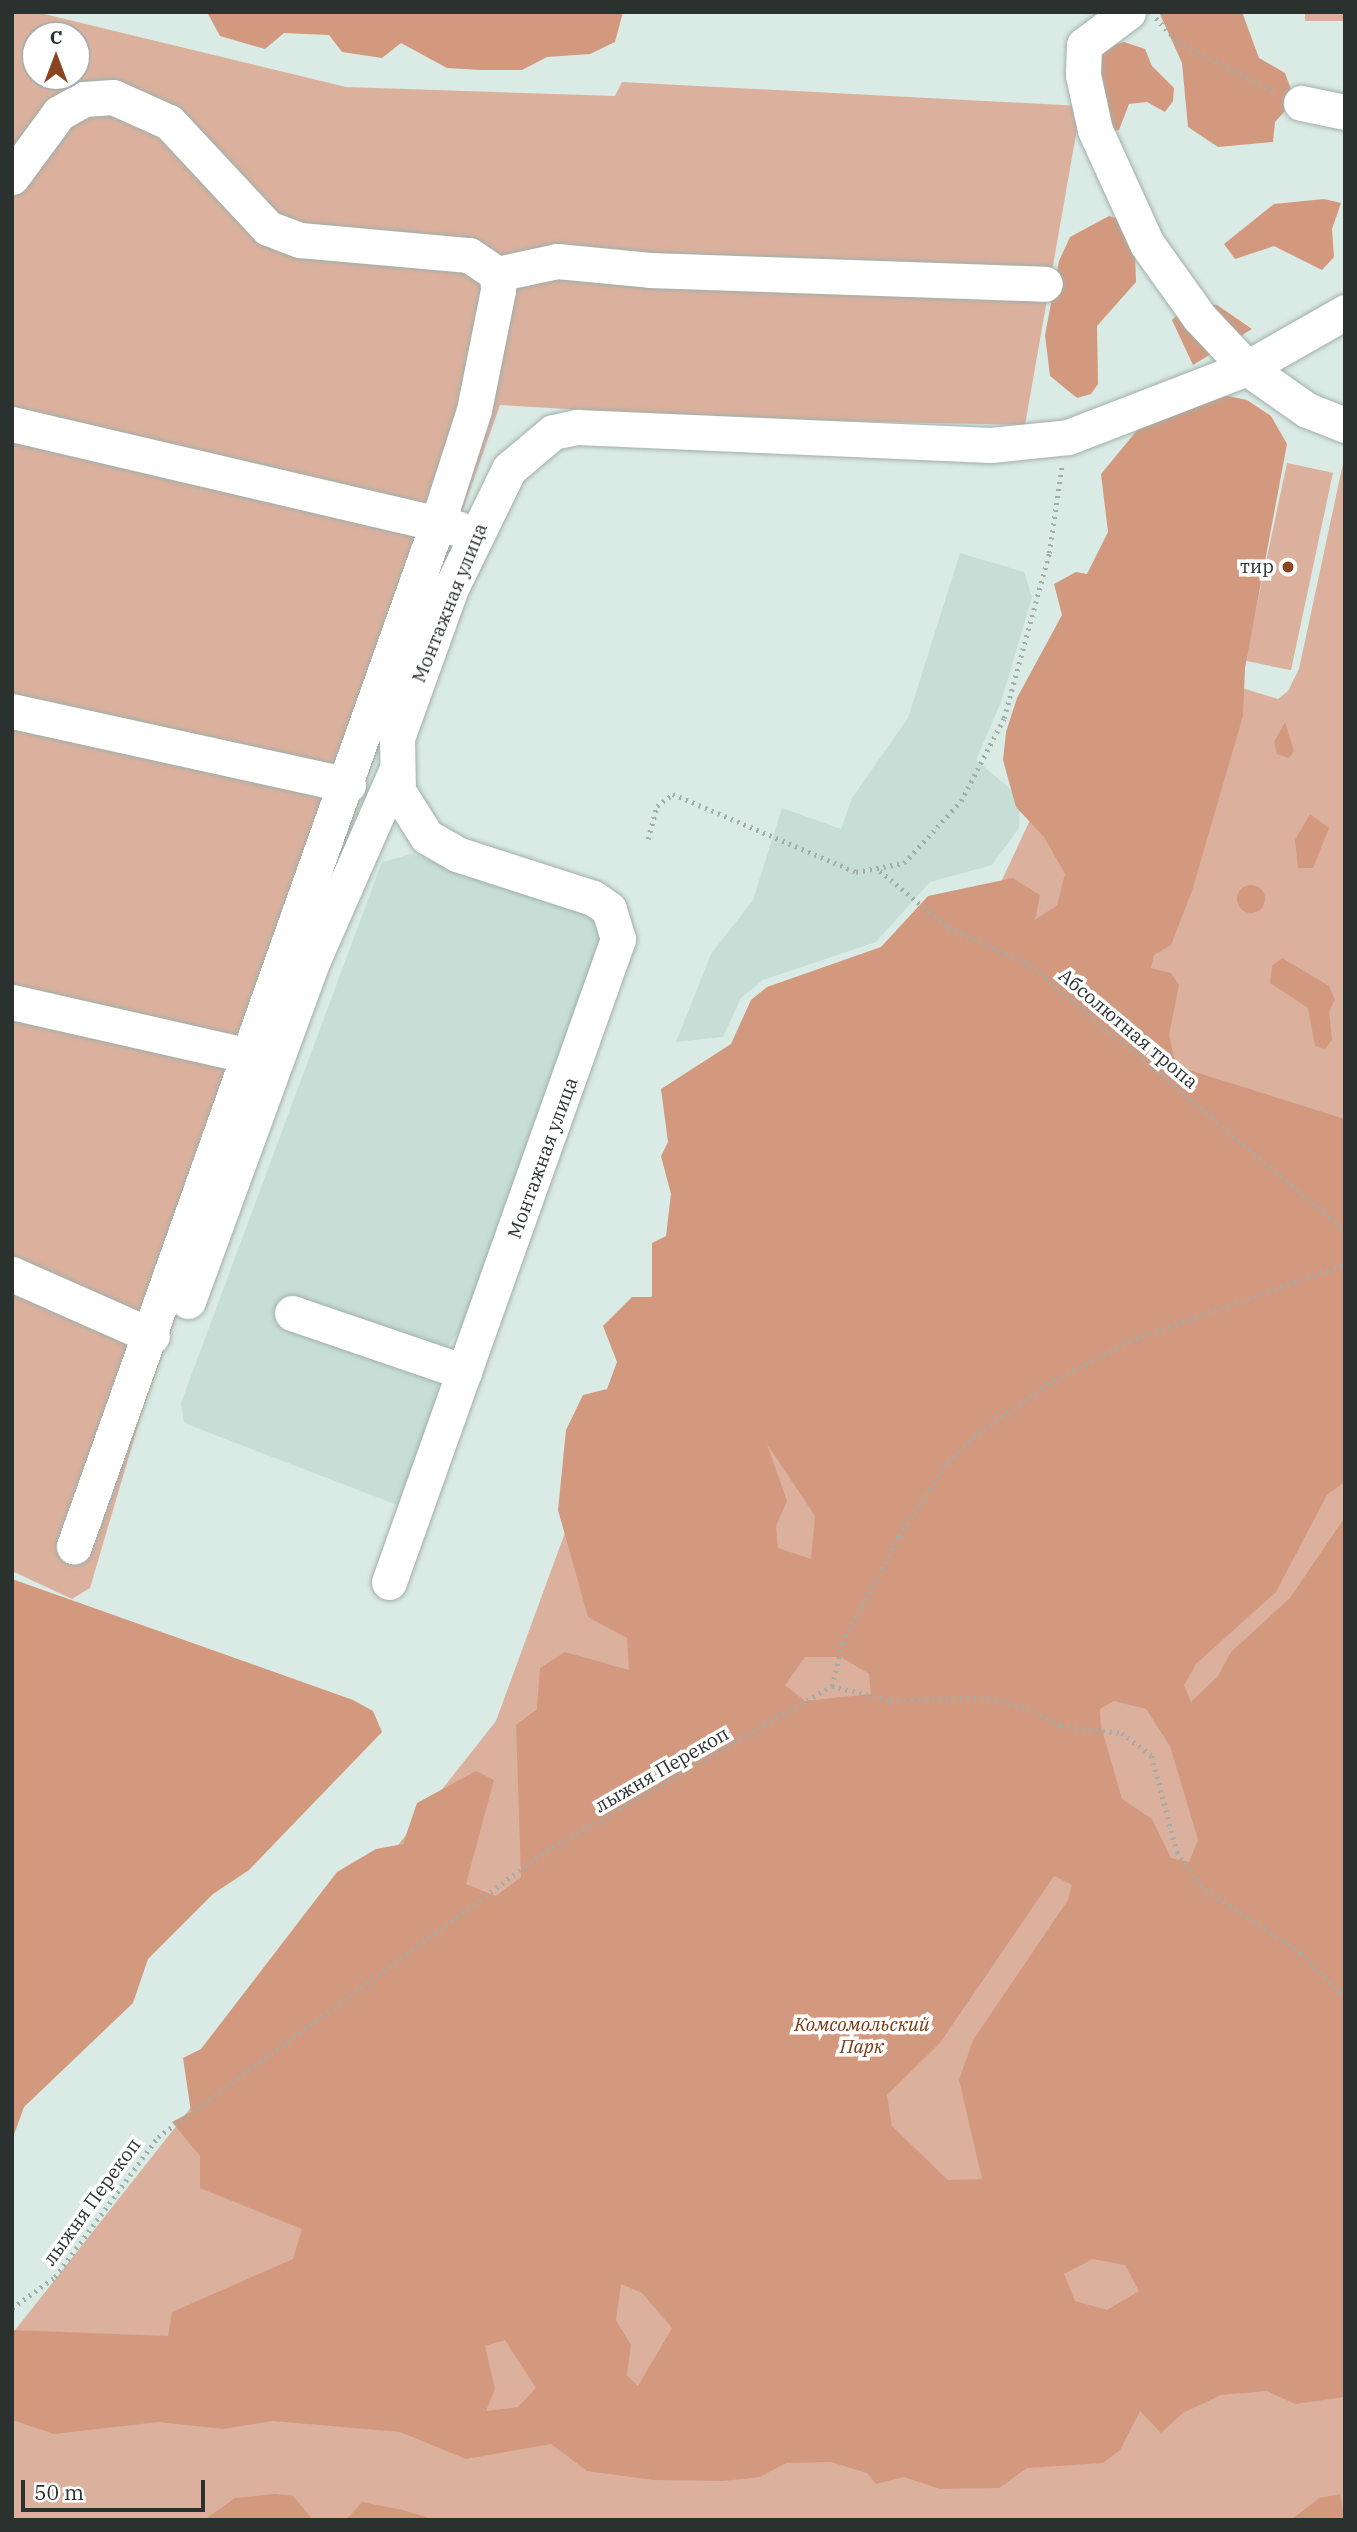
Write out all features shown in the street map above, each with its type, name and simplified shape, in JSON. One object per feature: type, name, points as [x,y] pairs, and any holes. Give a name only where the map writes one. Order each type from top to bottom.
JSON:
[{"type":"street","points":[[1128,12],[1084,45],[1083,75],[1095,130],[1166,276],[1247,368],[1307,410],[1345,425]]},
{"type":"street","points":[[12,177],[59,113],[84,99],[113,97],[169,122],[268,228],[300,240],[469,255],[497,274],[556,261],[650,270],[1045,284]]},
{"type":"street","points":[[1301,103],[1345,112]]},
{"type":"street","points":[[74,1546],[152,1336],[246,1055],[348,785],[437,525],[480,384],[497,274]]},
{"type":"street","name":"Монтажная улица","points":[[389,1582],[611,972],[616,924],[609,909],[593,898],[457,854],[427,837],[398,791],[395,773],[397,738],[474,536],[527,448],[565,429],[991,445],[1068,437],[1247,368],[1345,312]]},
{"type":"street","points":[[12,424],[474,536]]},
{"type":"street","points":[[12,711],[348,785]]},
{"type":"street","points":[[129,1461],[313,960],[395,773]]},
{"type":"street","points":[[12,1002],[246,1055]]},
{"type":"street","points":[[12,1274],[152,1336]]},
{"type":"street","points":[[292,1312],[464,1372]]},
{"type":"path","points":[[1154,12],[1178,42],[1301,103]]},
{"type":"path","points":[[648,839],[657,806],[673,794],[820,861],[856,872],[879,871],[904,863],[934,835],[961,802],[1004,718],[1049,553],[1068,437]]},
{"type":"path","name":"Абсолютная тропа","points":[[879,871],[948,927],[1029,964],[1345,1230]]},
{"type":"path","points":[[1345,1264],[1129,1341],[1048,1384],[978,1433],[948,1462],[899,1536],[842,1643],[832,1686],[890,1700],[988,1698],[1028,1708],[1061,1726],[1122,1733],[1152,1756],[1177,1852],[1200,1886],[1300,1952],[1345,1998]]},
{"type":"path","name":"лыжня Перекоп","points":[[12,2308],[55,2277],[158,2137],[546,1851],[832,1686]]},
{"type":"shaded area","points":[[960,553],[1024,572],[1032,597],[1001,702],[976,760],[1020,797],[1019,828],[992,865],[930,882],[876,942],[763,980],[741,998],[723,1037],[676,1042],[711,954],[753,900],[782,808],[841,829],[852,798],[908,718]]},
{"type":"shaded area","points":[[412,854],[591,912],[604,946],[471,1317],[442,1353],[434,1376],[447,1411],[413,1511],[184,1423],[181,1403],[382,862]]},
{"type":"green space","points":[[12,12],[36,12],[73,21],[21,21],[21,91],[91,91],[91,25],[346,87],[615,96],[622,82],[1081,106],[1025,425],[733,419],[500,405],[141,1415],[90,1588],[72,1599],[12,1571]]},
{"type":"green space","points":[[207,12],[623,12],[615,42],[590,54],[547,57],[522,70],[481,70],[447,68],[401,43],[382,58],[342,52],[329,35],[284,33],[265,49],[220,36]]},
{"type":"green space","points":[[1159,12],[1242,12],[1259,58],[1285,73],[1295,100],[1275,122],[1273,142],[1218,147],[1188,127],[1182,63]]},
{"type":"green space","points":[[1305,12],[1345,12],[1345,21],[1305,21]]},
{"type":"green space","points":[[1124,42],[1145,49],[1152,66],[1174,88],[1173,101],[1165,112],[1147,102],[1129,104],[1119,130],[1102,132],[1097,49]]},
{"type":"green space","points":[[1324,199],[1341,203],[1332,229],[1334,257],[1322,270],[1274,246],[1235,259],[1224,244],[1274,204]]},
{"type":"green space","points":[[1109,216],[1134,224],[1136,282],[1097,326],[1098,384],[1091,394],[1077,398],[1050,376],[1045,335],[1059,261],[1070,237]]},
{"type":"green space","points":[[1189,303],[1217,305],[1252,329],[1193,365],[1172,320]]},
{"type":"green space","name":"Комсомольский Парк","points":[[1198,390],[1247,400],[1271,416],[1287,444],[1245,668],[1243,716],[1192,891],[1171,945],[1154,955],[1151,968],[1171,973],[1179,985],[1169,1035],[1176,1066],[1345,1119],[1345,1482],[1327,1495],[1276,1592],[1196,1664],[1184,1685],[1191,1702],[1218,1676],[1231,1652],[1290,1598],[1345,1517],[1345,2397],[1295,2404],[1267,2391],[1221,2395],[1183,2413],[1161,2433],[1140,2411],[1120,2450],[1103,2463],[1027,2468],[999,2488],[940,2489],[904,2477],[876,2484],[867,2473],[831,2462],[786,2463],[760,2477],[723,2481],[653,2480],[587,2471],[551,2444],[466,2459],[400,2432],[273,2421],[223,2429],[158,2422],[54,2434],[12,2420],[12,2330],[168,2336],[172,2312],[293,2259],[302,2229],[200,2188],[200,2156],[172,2122],[191,2112],[183,2058],[201,2049],[337,1872],[376,1849],[403,1844],[417,1803],[476,1771],[494,1780],[466,1884],[496,1896],[521,1877],[516,1725],[537,1709],[540,1668],[565,1652],[629,1670],[627,1638],[588,1617],[558,1510],[566,1430],[583,1395],[607,1389],[617,1362],[603,1326],[632,1297],[652,1297],[652,1243],[666,1236],[671,1194],[661,1156],[668,1142],[661,1089],[731,1044],[751,1000],[767,987],[881,947],[928,896],[1013,878],[1040,895],[1035,920],[1057,905],[1065,874],[1044,837],[1016,807],[1003,760],[1006,732],[1017,698],[1062,615],[1054,584],[1076,572],[1087,574],[1108,532],[1101,474],[1139,428]],"holes":[[[767,1444],[815,1516],[811,1559],[778,1548],[776,1526],[787,1501]],[[805,1657],[841,1657],[869,1674],[871,1694],[805,1701],[785,1685]],[[1114,1701],[1146,1709],[1170,1746],[1198,1840],[1189,1862],[1171,1858],[1152,1819],[1122,1799],[1101,1726],[1100,1709]],[[1054,1876],[1072,1885],[1068,1900],[973,2040],[959,2080],[982,2179],[948,2180],[892,2126],[887,2095],[940,2043]],[[1093,2259],[1125,2265],[1139,2291],[1107,2310],[1075,2301],[1064,2274]],[[621,2284],[642,2293],[672,2328],[638,2386],[627,2375],[631,2345],[616,2320]],[[505,2340],[536,2388],[518,2407],[486,2411],[495,2389],[485,2346]]]},
{"type":"green space","name":"Комсомольский Парк","points":[[1345,454],[1345,2520],[12,2520],[12,2334],[496,1721],[737,1063],[987,912],[1111,647],[1278,699],[1288,691],[1299,669]]},
{"type":"green space","name":"тир","points":[[1287,463],[1333,473],[1291,670],[1245,661]]},
{"type":"green space","points":[[1285,722],[1294,751],[1289,758],[1277,754],[1274,742]]},
{"type":"green space","points":[[1310,814],[1329,828],[1313,868],[1298,868],[1295,840]]},
{"type":"green space","points":[[1251,885],[1261,889],[1265,899],[1261,909],[1251,913],[1241,909],[1237,899],[1241,889]]},
{"type":"green space","points":[[1282,958],[1329,986],[1335,1000],[1329,1011],[1332,1040],[1325,1049],[1315,1046],[1308,1008],[1270,983],[1272,966]]},
{"type":"green space","points":[[12,1579],[353,1700],[373,1711],[382,1732],[249,1870],[213,1894],[148,1959],[133,2003],[24,2107],[12,2140]]},
{"type":"green space","points":[[275,2494],[293,2496],[313,2520],[204,2520],[235,2498]]},
{"type":"green space","points":[[1340,2494],[1345,2520],[1291,2520],[1319,2498]]},
{"type":"green space","points":[[362,2502],[403,2510],[435,2520],[346,2520]]},
{"type":"place","name":"тир","points":[[1288,567]]}]
